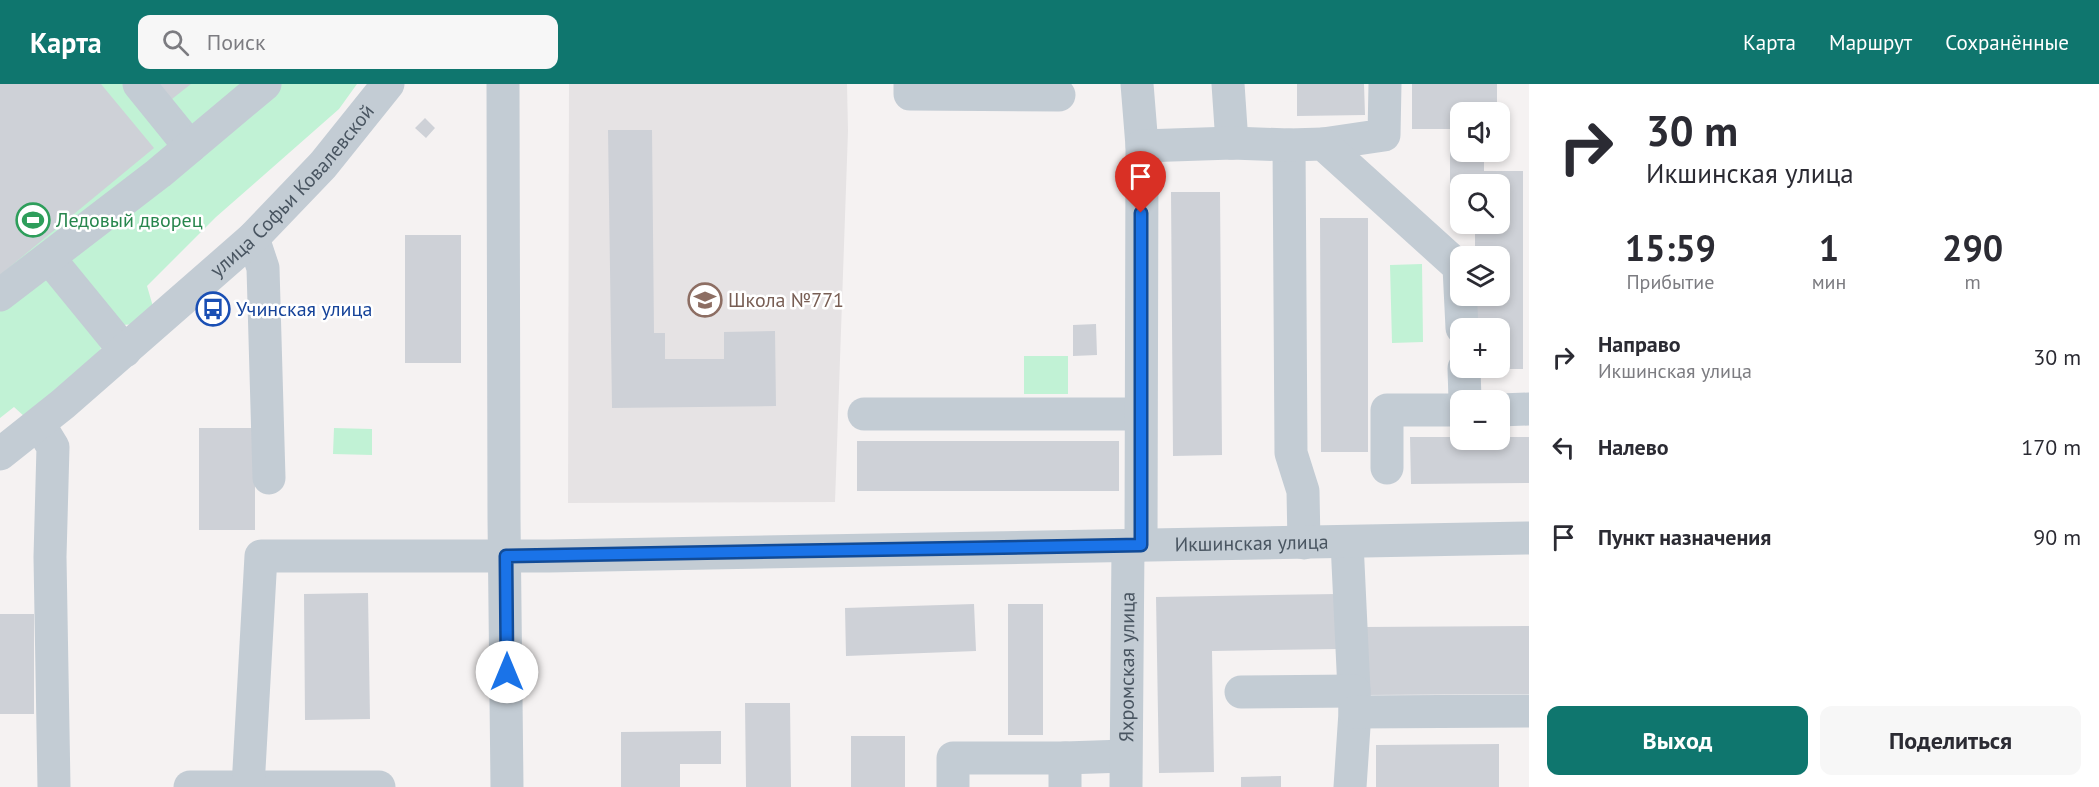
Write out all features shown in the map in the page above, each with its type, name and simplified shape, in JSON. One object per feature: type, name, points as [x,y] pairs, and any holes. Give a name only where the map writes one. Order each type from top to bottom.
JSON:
[{"type":"street","points":[[139,84],[190,147]]},
{"type":"street","points":[[0,295],[190,147],[265,84]]},
{"type":"street","name":"улица Софьи Ковалевской","points":[[0,454],[125,351],[254,238],[323,165],[388,84]]},
{"type":"street","points":[[502,84],[507,787]]},
{"type":"street","points":[[910,84],[910,94],[1059,95]]},
{"type":"street","name":"Яхромская улица","points":[[1126,771],[1140,414],[1142,146],[1137,84]]},
{"type":"street","points":[[1228,84],[1232,143]]},
{"type":"street","points":[[1142,146],[1232,143],[1323,144],[1384,135],[1385,84]]},
{"type":"street","points":[[1323,144],[1459,267],[1462,318]]},
{"type":"street","points":[[1289,145],[1291,453],[1303,490],[1304,543]]},
{"type":"street","points":[[254,238],[264,277],[270,478]]},
{"type":"street","points":[[49,258],[125,351]]},
{"type":"street","points":[[1510,410],[1529,409]]},
{"type":"street","points":[[1387,468],[1387,410],[1450,410]]},
{"type":"street","points":[[864,414],[1140,414]]},
{"type":"street","points":[[39,424],[53,447],[50,557],[54,787]]},
{"type":"street","name":"Икшинская улица","points":[[248,786],[261,556],[506,556],[1529,538]]},
{"type":"street","points":[[1347,542],[1354,702],[1350,787]]},
{"type":"street","points":[[1242,692],[1354,702],[1529,711]]},
{"type":"street","points":[[954,787],[953,758],[1065,773],[1126,771]]},
{"type":"street","points":[[190,787],[379,787]]},
{"type":"shaded area","name":"Школа №771","points":[[569,84],[847,84],[848,131],[835,502],[568,503]]},
{"type":"green space","points":[[0,84],[357,84],[339,109],[216,217],[147,286],[154,310],[138,324],[122,325],[97,335],[101,348],[97,356],[25,417],[14,407],[0,418]]},
{"type":"green space","points":[[1422,264],[1423,342],[1392,343],[1390,265]]},
{"type":"green space","points":[[1024,356],[1068,356],[1068,394],[1024,394]]},
{"type":"green space","points":[[334,428],[372,429],[372,455],[333,454]]},
{"type":"building","name":"Ледовый дворец","points":[[0,84],[101,84],[154,148],[0,275]]},
{"type":"building","points":[[159,84],[191,84],[172,99]]},
{"type":"building","points":[[1297,84],[1364,84],[1365,115],[1297,116]]},
{"type":"building","points":[[1412,84],[1497,84],[1497,102],[1450,102],[1450,129],[1412,129]]},
{"type":"building","points":[[425,118],[435,128],[426,138],[415,128]]},
{"type":"building","points":[[608,130],[652,130],[654,333],[665,333],[665,359],[724,359],[724,332],[775,331],[776,406],[612,408]]},
{"type":"building","points":[[1450,162],[1484,162],[1484,171],[1523,171],[1523,369],[1510,369],[1510,318],[1475,318],[1475,306],[1510,306],[1510,246],[1475,246],[1475,234],[1510,234],[1510,174],[1450,174]]},
{"type":"building","points":[[1171,192],[1220,192],[1222,455],[1173,456]]},
{"type":"building","points":[[1320,218],[1368,218],[1368,452],[1321,452]]},
{"type":"building","points":[[405,235],[461,235],[461,363],[405,363]]},
{"type":"building","points":[[1096,324],[1097,355],[1073,356],[1073,325]]},
{"type":"building","points":[[199,428],[255,428],[255,530],[199,530]]},
{"type":"building","points":[[1410,437],[1450,437],[1450,450],[1510,450],[1510,437],[1529,437],[1529,483],[1411,484]]},
{"type":"building","points":[[857,441],[1119,441],[1119,491],[857,491]]},
{"type":"building","points":[[368,593],[370,719],[305,720],[304,594]]},
{"type":"building","points":[[1337,594],[1338,649],[1212,651],[1214,772],[1159,773],[1156,597]]},
{"type":"building","points":[[974,604],[976,651],[846,656],[845,608]]},
{"type":"building","points":[[1008,604],[1043,604],[1043,735],[1008,735]]},
{"type":"building","points":[[0,614],[34,614],[34,714],[0,714]]},
{"type":"building","points":[[1529,626],[1529,694],[1365,695],[1364,627]]},
{"type":"building","points":[[745,703],[790,703],[791,787],[746,787]]},
{"type":"building","points":[[721,731],[721,764],[680,764],[680,787],[621,787],[621,732]]},
{"type":"building","points":[[851,736],[905,736],[905,787],[851,787]]},
{"type":"building","points":[[1499,744],[1499,787],[1376,787],[1376,745]]},
{"type":"building","points":[[1281,776],[1281,787],[1241,787],[1241,777]]},
{"type":"place","name":"Ледовый дворец","points":[[33,220]]},
{"type":"place","name":"Школа №771","points":[[705,300]]},
{"type":"place","name":"Учинская улица","points":[[213,309]]},
{"type":"route","points":[[507,672],[506,556],[1141,545],[1141,213]]}]
